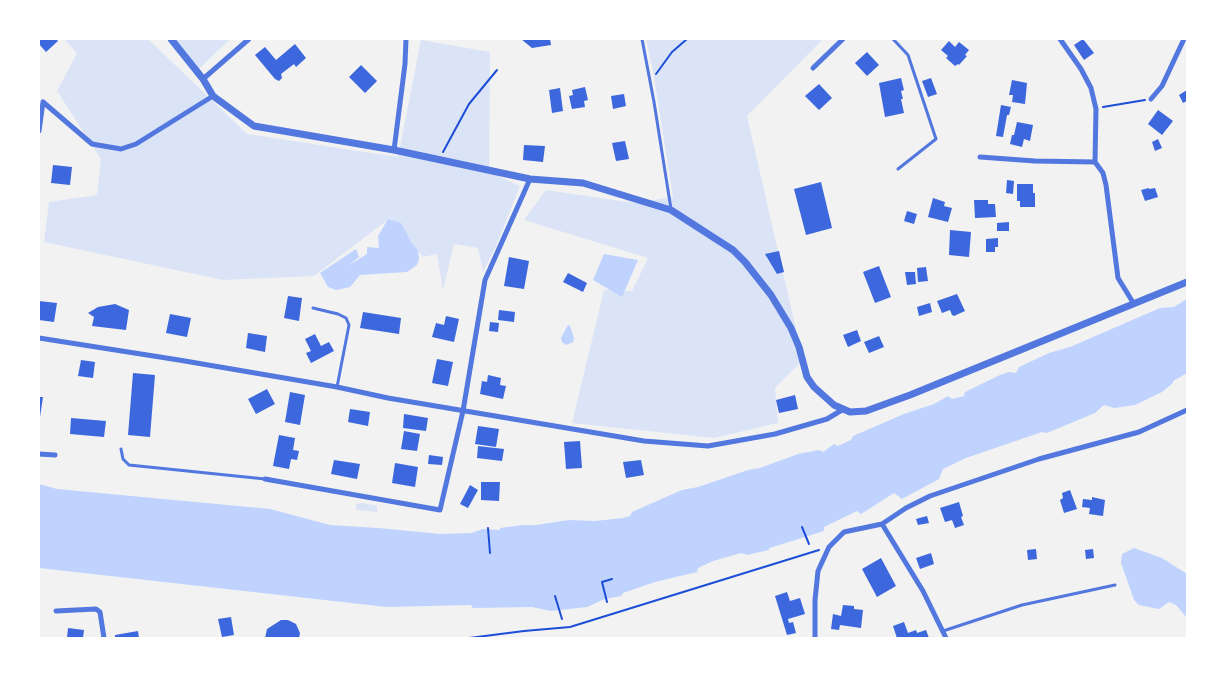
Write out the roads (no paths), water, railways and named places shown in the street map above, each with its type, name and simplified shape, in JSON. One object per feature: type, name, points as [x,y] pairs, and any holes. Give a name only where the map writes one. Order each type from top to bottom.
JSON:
[{"type":"street","points":[[171,39],[203,79],[213,96],[254,126],[394,150],[530,179],[583,183],[671,210],[733,250],[745,262],[772,295],[791,328],[799,347],[807,377],[814,387],[842,410],[857,412],[885,404],[1187,282]]},
{"type":"street","points":[[203,79],[249,39]]},
{"type":"street","points":[[394,150],[405,64],[406,39]]},
{"type":"street","points":[[813,68],[843,39]]},
{"type":"street","points":[[1060,39],[1081,68],[1091,88],[1096,109],[1096,162],[1103,173],[1106,185],[1118,278],[1134,304]]},
{"type":"street","points":[[1151,99],[1162,86],[1184,39]]},
{"type":"street","points":[[41,103],[92,144],[121,149],[136,144],[213,96]]},
{"type":"street","points":[[39,131],[41,103]]},
{"type":"street","points":[[980,157],[1035,161],[1096,162]]},
{"type":"street","points":[[265,479],[440,510],[463,411],[485,280],[530,179]]},
{"type":"street","points":[[39,338],[337,387],[463,411],[644,441],[708,446],[775,434],[827,419],[842,410]]},
{"type":"street","points":[[815,638],[815,600],[818,571],[829,547],[844,532],[882,524],[906,508],[930,496],[1039,459],[1139,432],[1186,413]]},
{"type":"street","points":[[39,454],[54,455]]},
{"type":"street","points":[[882,524],[923,590],[946,638]]},
{"type":"street","points":[[56,611],[96,609],[100,612],[104,638]]},
{"type":"lane","points":[[642,39],[671,210]]},
{"type":"lane","points":[[893,39],[908,55],[936,139],[898,169]]},
{"type":"lane","points":[[313,308],[338,314],[346,318],[349,325],[337,387]]},
{"type":"lane","points":[[121,449],[123,459],[129,465],[265,479]]},
{"type":"lane","points":[[943,631],[1022,605],[1115,585]]},
{"type":"water","points":[[388,219],[401,223],[411,242],[418,250],[419,259],[417,265],[407,272],[360,275],[350,287],[336,290],[328,287],[320,273],[356,249],[359,257],[349,265],[367,254],[367,247],[379,248],[378,236]]},
{"type":"water","points":[[604,254],[638,260],[622,297],[593,280]]},
{"type":"water","points":[[1187,299],[1187,373],[1173,381],[1162,392],[1135,405],[1114,408],[1104,405],[1095,413],[1047,433],[1042,432],[966,458],[943,469],[939,479],[902,499],[894,493],[861,514],[857,511],[824,527],[824,531],[769,548],[769,550],[747,555],[741,553],[713,561],[698,568],[697,572],[655,582],[587,607],[551,611],[532,607],[473,608],[471,605],[387,607],[39,568],[39,484],[57,489],[270,509],[330,525],[440,534],[471,533],[483,529],[500,530],[500,528],[569,520],[595,521],[623,518],[630,516],[632,512],[682,490],[760,468],[798,454],[819,450],[823,452],[834,444],[838,446],[851,440],[853,436],[904,414],[934,404],[948,396],[952,399],[964,396],[965,392],[1000,375],[1009,372],[1016,373],[1019,367],[1049,353],[1070,347],[1160,308],[1174,307]]},
{"type":"water","points":[[568,325],[574,338],[573,342],[566,345],[562,342],[561,338]]},
{"type":"water","points":[[1134,548],[1162,558],[1187,574],[1187,618],[1176,605],[1169,602],[1159,609],[1139,605],[1134,600],[1121,563],[1122,554]]}]
